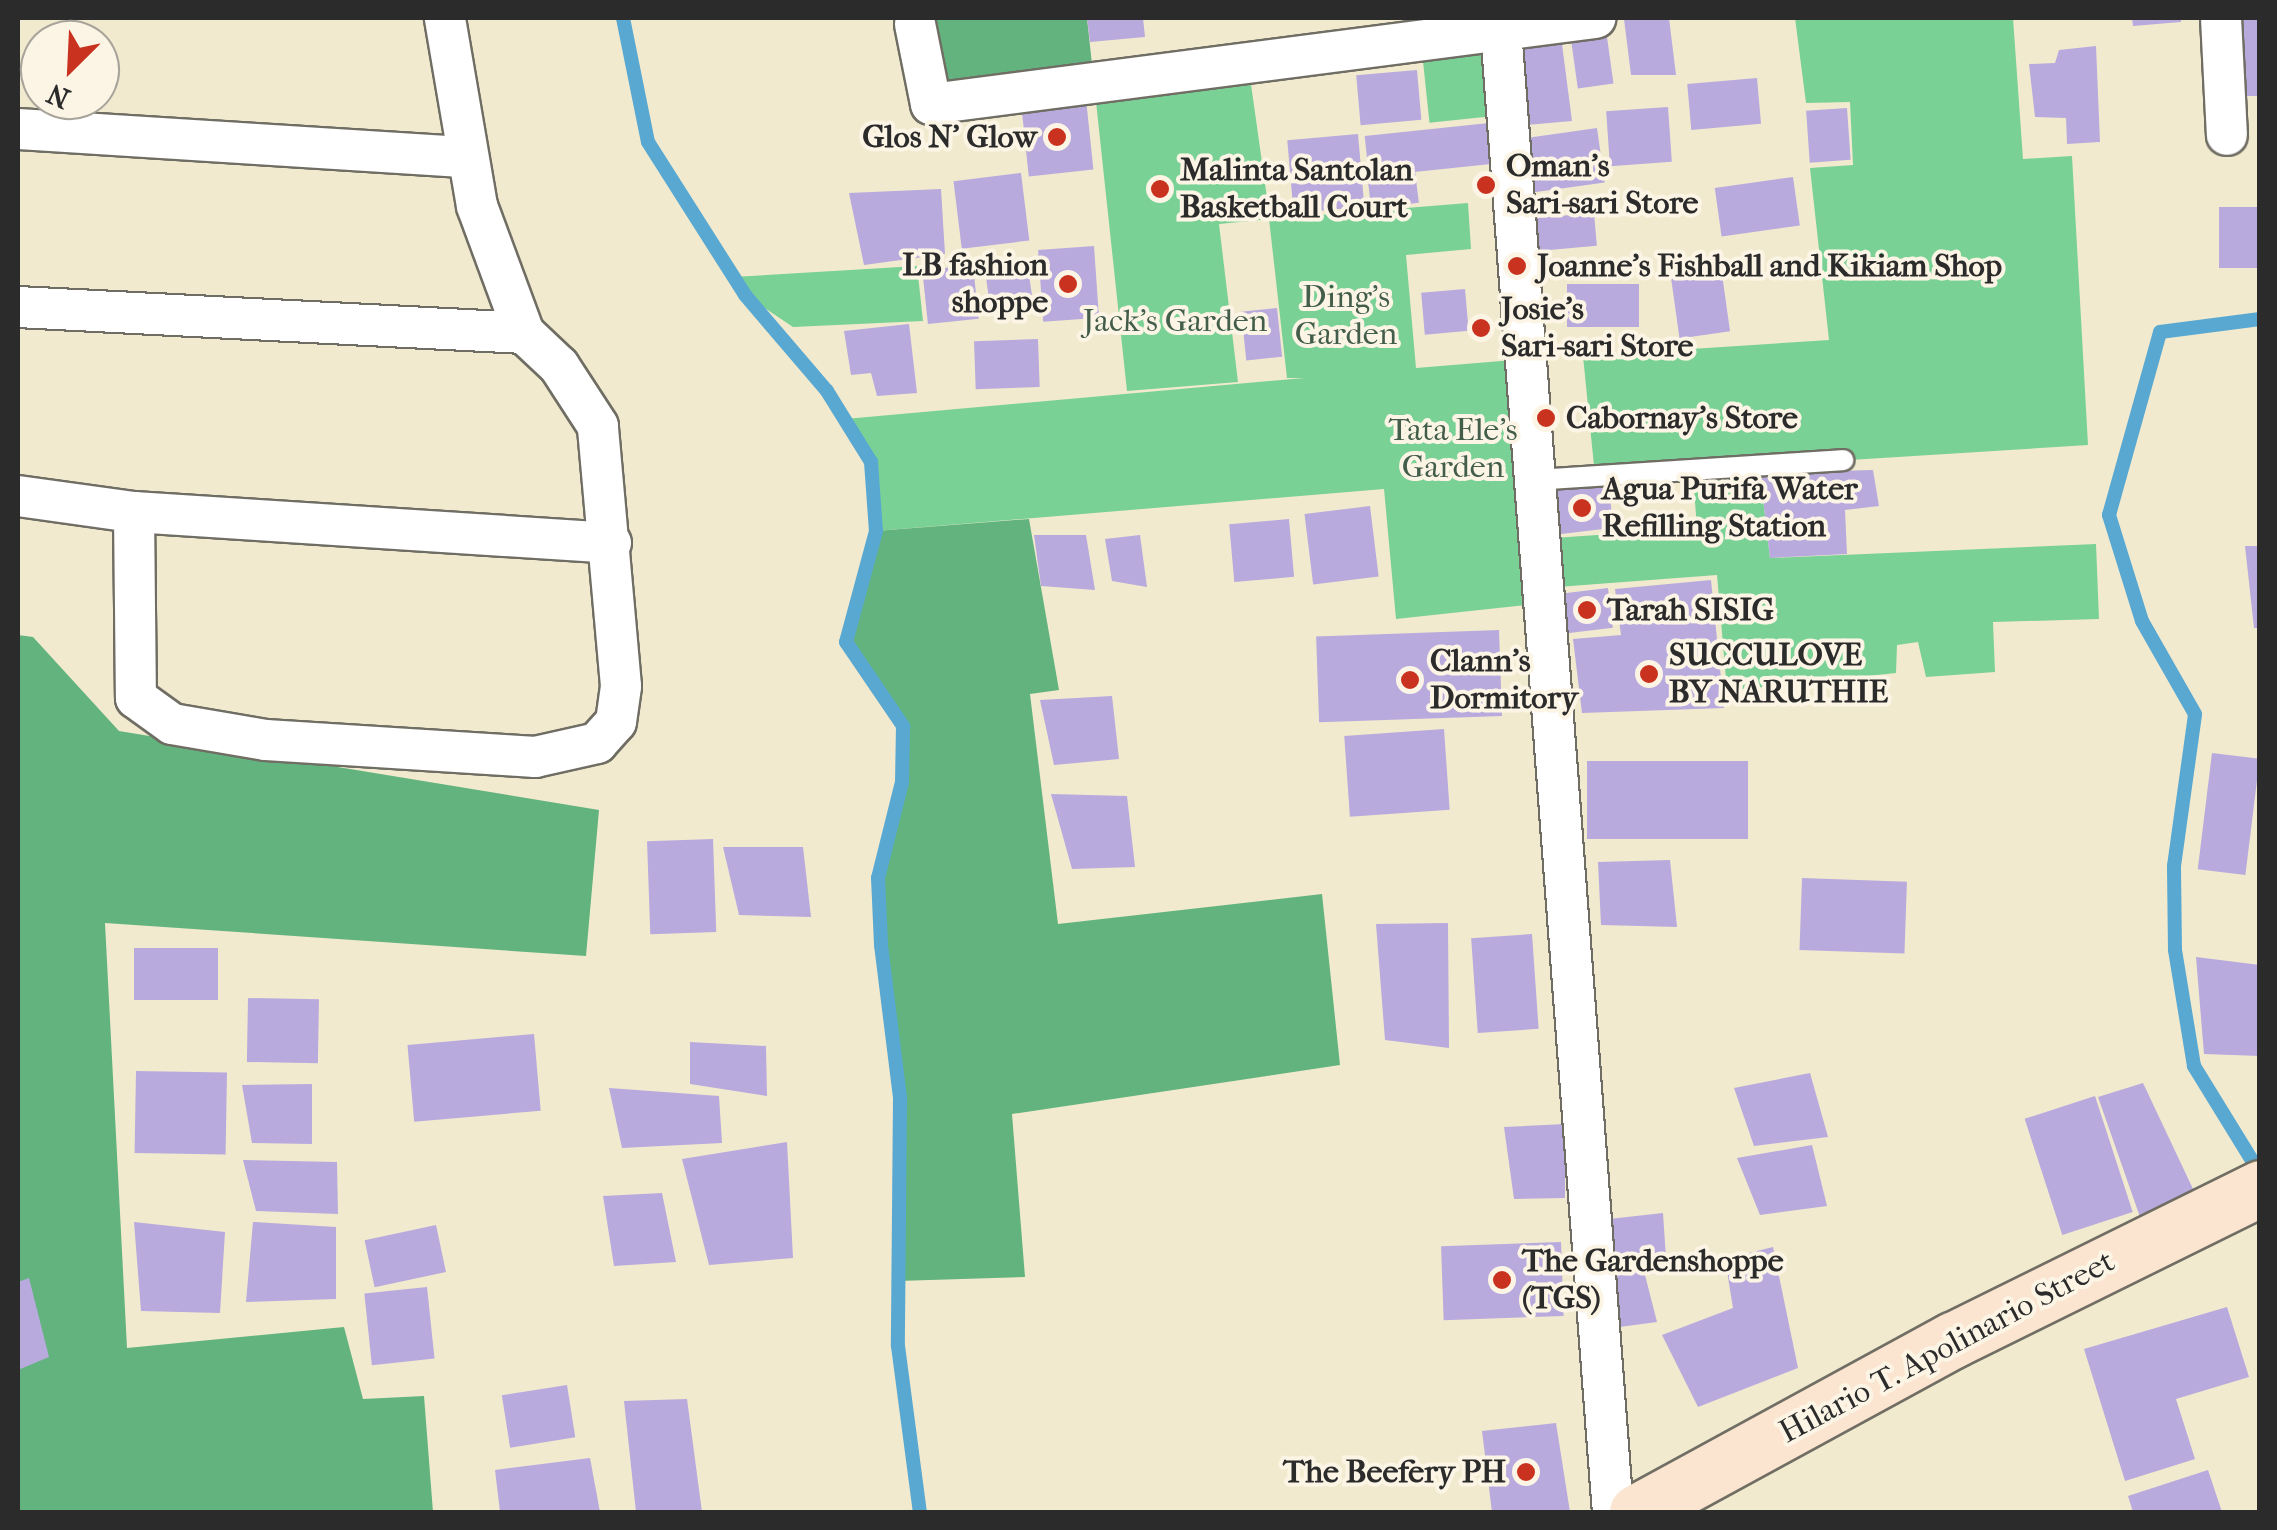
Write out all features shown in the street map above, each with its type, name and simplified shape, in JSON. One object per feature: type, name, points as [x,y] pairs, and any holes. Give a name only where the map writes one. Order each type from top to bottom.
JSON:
[{"type":"street","points":[[134,512],[136,698],[172,724],[266,740],[534,757],[597,743],[616,722],[621,686],[598,426],[560,366],[524,334],[477,206],[445,18]]},
{"type":"street","points":[[916,24],[931,104],[1595,18]]},
{"type":"street","points":[[2222,18],[2226,135]]},
{"type":"street","points":[[1501,30],[1613,1512]]},
{"type":"street","points":[[18,129],[466,157]]},
{"type":"street","points":[[18,307],[524,334]]},
{"type":"street","points":[[18,496],[134,512],[611,544]]},
{"type":"street","name":"Hilario T. Apolinario Street","points":[[1637,1512],[1953,1340],[2260,1188]]},
{"type":"lane","points":[[1535,480],[1843,460]]},
{"type":"green space","points":[[913,18],[1087,18],[1094,83],[931,104]]},
{"type":"green space","points":[[1795,18],[2013,18],[2023,159],[2072,156],[2088,445],[1595,476],[1583,356],[1829,340],[1810,168],[1853,165],[1850,102],[1806,103]]},
{"type":"green space","points":[[1481,39],[1489,117],[1429,123],[1421,45]]},
{"type":"green space","points":[[1248,63],[1270,219],[1468,203],[1471,249],[1406,255],[1416,368],[1526,359],[1540,539],[1697,528],[1693,476],[1760,473],[1770,558],[2096,544],[2099,619],[1993,622],[1995,672],[1926,677],[1918,642],[1897,645],[1896,673],[1727,691],[1717,575],[1544,588],[1545,603],[1396,619],[1384,489],[876,531],[871,462],[845,419],[1304,378],[1287,378],[1269,219],[1219,224],[1238,382],[1127,391],[1094,83]]},
{"type":"green space","points":[[917,266],[923,321],[793,327],[745,295],[733,277]]},
{"type":"green space","points":[[1029,519],[1059,690],[1030,694],[1058,924],[1322,894],[1340,1065],[1012,1114],[1025,1277],[898,1281],[900,1097],[881,945],[878,878],[902,782],[903,726],[846,642],[876,531]]},
{"type":"green space","points":[[18,635],[33,637],[119,731],[599,810],[586,956],[105,923],[127,1348],[344,1327],[363,1399],[424,1396],[433,1512],[18,1512]]},
{"type":"building","points":[[1087,18],[1143,18],[1145,37],[1090,42]]},
{"type":"building","points":[[1669,18],[1676,75],[1631,75],[1624,19]]},
{"type":"building","points":[[2132,18],[2181,18],[2181,22],[2133,26]]},
{"type":"building","points":[[2232,20],[2260,20],[2260,96],[2232,96]]},
{"type":"building","points":[[1605,23],[1613,83],[1578,88],[1569,28]]},
{"type":"building","points":[[1560,29],[1572,121],[1526,125],[1509,38]]},
{"type":"building","points":[[2096,46],[2100,142],[2067,144],[2066,118],[2035,117],[2029,64],[2055,63],[2059,50]]},
{"type":"building","points":[[1417,70],[1421,120],[1361,125],[1356,75]]},
{"type":"building","points":[[1757,78],[1761,124],[1691,130],[1687,84]]},
{"type":"building","name":"Glos N' Glow","points":[[1086,99],[1093,170],[1029,176],[1021,106]]},
{"type":"building","points":[[1668,107],[1672,162],[1610,166],[1606,111]]},
{"type":"building","points":[[1847,108],[1851,160],[1810,163],[1806,111]]},
{"type":"building","points":[[1489,123],[1493,164],[1369,177],[1365,136]]},
{"type":"building","points":[[1597,128],[1605,182],[1532,193],[1525,138]]},
{"type":"building","points":[[1358,134],[1364,207],[1294,213],[1287,140]]},
{"type":"building","points":[[1415,171],[1419,203],[1371,209],[1367,177]]},
{"type":"building","points":[[1021,173],[1029,240],[962,249],[954,181]]},
{"type":"building","points":[[1793,177],[1800,226],[1722,237],[1715,188]]},
{"type":"building","points":[[941,189],[945,254],[864,265],[849,193]]},
{"type":"building","points":[[2219,207],[2260,207],[2260,268],[2219,268]]},
{"type":"building","points":[[1594,213],[1597,246],[1517,253],[1514,220]]},
{"type":"building","name":"LB fashion shoppe","points":[[1094,246],[1099,318],[1043,322],[1038,250]]},
{"type":"building","points":[[1027,260],[1032,296],[989,302],[984,266]]},
{"type":"building","points":[[973,265],[979,319],[928,324],[922,270]]},
{"type":"building","points":[[1721,267],[1730,331],[1680,338],[1670,274]]},
{"type":"building","points":[[1567,284],[1639,284],[1639,327],[1567,327]]},
{"type":"building","points":[[1465,289],[1469,331],[1425,335],[1421,293]]},
{"type":"building","points":[[1277,308],[1282,357],[1246,360],[1241,312]]},
{"type":"building","points":[[909,324],[917,393],[877,396],[871,373],[851,375],[844,331]]},
{"type":"building","points":[[1038,339],[1040,387],[976,389],[974,341]]},
{"type":"building","points":[[1873,470],[1879,506],[1845,510],[1847,554],[1770,558],[1760,473]]},
{"type":"building","name":"Agua Purifa Water Refilling Station","points":[[1608,482],[1614,528],[1557,535],[1551,489]]},
{"type":"building","points":[[1370,506],[1379,576],[1313,585],[1304,514]]},
{"type":"building","points":[[1289,519],[1294,577],[1234,582],[1229,524]]},
{"type":"building","points":[[1034,535],[1086,535],[1095,590],[1041,586]]},
{"type":"building","points":[[1140,535],[1147,587],[1112,581],[1105,539]]},
{"type":"building","points":[[2245,546],[2260,546],[2260,628],[2254,628]]},
{"type":"building","name":"SUCCULOVE BY NARUTHIE","points":[[1711,580],[1724,708],[1582,713],[1573,639],[1621,635],[1615,589]]},
{"type":"building","name":"Tarah SISIG","points":[[1608,588],[1613,628],[1567,633],[1562,594]]},
{"type":"building","name":"Clann's Dormitory","points":[[1499,630],[1502,716],[1319,722],[1316,636]]},
{"type":"building","points":[[1112,696],[1119,759],[1054,765],[1040,700]]},
{"type":"building","points":[[1444,729],[1450,810],[1350,817],[1344,736]]},
{"type":"building","points":[[2212,753],[2260,759],[2245,875],[2198,869]]},
{"type":"building","points":[[1587,761],[1748,761],[1748,839],[1587,839]]},
{"type":"building","points":[[1051,794],[1127,796],[1135,867],[1072,869]]},
{"type":"building","points":[[713,839],[716,932],[650,934],[647,841]]},
{"type":"building","points":[[723,847],[803,847],[811,917],[739,915]]},
{"type":"building","points":[[1670,860],[1677,927],[1601,925],[1598,862]]},
{"type":"building","points":[[1802,878],[1907,882],[1904,954],[1799,950]]},
{"type":"building","points":[[1448,923],[1449,1048],[1385,1040],[1376,924]]},
{"type":"building","points":[[1532,934],[1539,1029],[1478,1033],[1471,938]]},
{"type":"building","points":[[134,948],[218,948],[218,1000],[134,1000]]},
{"type":"building","points":[[2196,957],[2260,965],[2260,1056],[2204,1054]]},
{"type":"building","points":[[248,998],[319,999],[318,1063],[247,1062]]},
{"type":"building","points":[[534,1034],[541,1111],[414,1122],[407,1045]]},
{"type":"building","points":[[690,1042],[766,1046],[767,1096],[690,1084]]},
{"type":"building","points":[[136,1071],[227,1073],[226,1155],[135,1153]]},
{"type":"building","points":[[1810,1073],[1828,1137],[1754,1146],[1734,1088]]},
{"type":"building","points":[[2143,1083],[2194,1191],[2140,1217],[2098,1097]]},
{"type":"building","points":[[312,1084],[312,1144],[252,1143],[242,1085]]},
{"type":"building","points":[[609,1088],[719,1096],[722,1143],[622,1148]]},
{"type":"building","points":[[2095,1096],[2133,1212],[2062,1235],[2025,1119]]},
{"type":"building","points":[[1565,1124],[1565,1198],[1514,1199],[1504,1127]]},
{"type":"building","points":[[787,1142],[793,1258],[709,1265],[682,1159]]},
{"type":"building","points":[[1812,1145],[1827,1206],[1760,1215],[1737,1158]]},
{"type":"building","points":[[243,1160],[337,1162],[338,1214],[256,1211]]},
{"type":"building","points":[[662,1193],[676,1262],[614,1266],[603,1196]]},
{"type":"building","points":[[1663,1213],[1667,1273],[1645,1275],[1657,1322],[1612,1328],[1609,1219]]},
{"type":"building","points":[[134,1222],[225,1232],[220,1313],[141,1311]]},
{"type":"building","points":[[253,1222],[336,1227],[336,1299],[246,1302]]},
{"type":"building","points":[[436,1225],[446,1272],[375,1287],[365,1240]]},
{"type":"building","name":"The Gardenshoppe (TGS)","points":[[1561,1242],[1564,1316],[1444,1320],[1441,1246]]},
{"type":"building","points":[[1773,1247],[1798,1368],[1698,1407],[1662,1335],[1733,1308],[1725,1259]]},
{"type":"building","points":[[29,1278],[49,1357],[18,1370],[18,1282]]},
{"type":"building","points":[[427,1287],[435,1359],[372,1365],[364,1294]]},
{"type":"building","points":[[2227,1307],[2249,1377],[2176,1399],[2195,1459],[2125,1481],[2084,1349]]},
{"type":"building","points":[[567,1385],[575,1437],[510,1448],[502,1395]]},
{"type":"building","points":[[687,1399],[702,1512],[636,1512],[624,1401]]},
{"type":"building","name":"The Beefery PH","points":[[1556,1423],[1570,1512],[1492,1512],[1482,1431]]},
{"type":"building","points":[[590,1458],[600,1512],[500,1512],[495,1470]]},
{"type":"building","points":[[2208,1470],[2222,1512],[2133,1512],[2128,1496]]},
{"type":"waterway","points":[[623,18],[648,142],[745,295],[827,391],[871,462],[876,531],[846,642],[903,726],[902,782],[878,878],[881,945],[900,1097],[898,1346],[920,1512]]},
{"type":"waterway","points":[[2253,1162],[2194,1066],[2175,950],[2174,866],[2195,714],[2142,621],[2109,515],[2160,332],[2260,319]]},
{"type":"place","name":"Glos N' Glow","points":[[1057,137]]},
{"type":"place","name":"Oman's Sari-sari Store","points":[[1486,185]]},
{"type":"place","name":"Malinta Santolan Basketball Court","points":[[1160,189]]},
{"type":"place","name":"Joanne's Fishball and Kikiam Shop","points":[[1517,266]]},
{"type":"place","name":"LB fashion shoppe","points":[[1068,284]]},
{"type":"place","name":"Josie's Sari-sari Store","points":[[1481,328]]},
{"type":"place","name":"Cabornay's Store","points":[[1546,418]]},
{"type":"place","name":"Agua Purifa Water Refilling Station","points":[[1582,508]]},
{"type":"place","name":"Tarah SISIG","points":[[1587,610]]},
{"type":"place","name":"SUCCULOVE BY NARUTHIE","points":[[1649,674]]},
{"type":"place","name":"Clann's Dormitory","points":[[1410,680]]},
{"type":"place","name":"The Gardenshoppe (TGS)","points":[[1502,1280]]},
{"type":"place","name":"The Beefery PH","points":[[1526,1472]]},
{"type":"park label","name":"Ding's Garden","points":[[1346,316]]},
{"type":"park label","name":"Jack's Garden","points":[[1175,321]]},
{"type":"park label","name":"Tata Ele's Garden","points":[[1453,450]]}]
